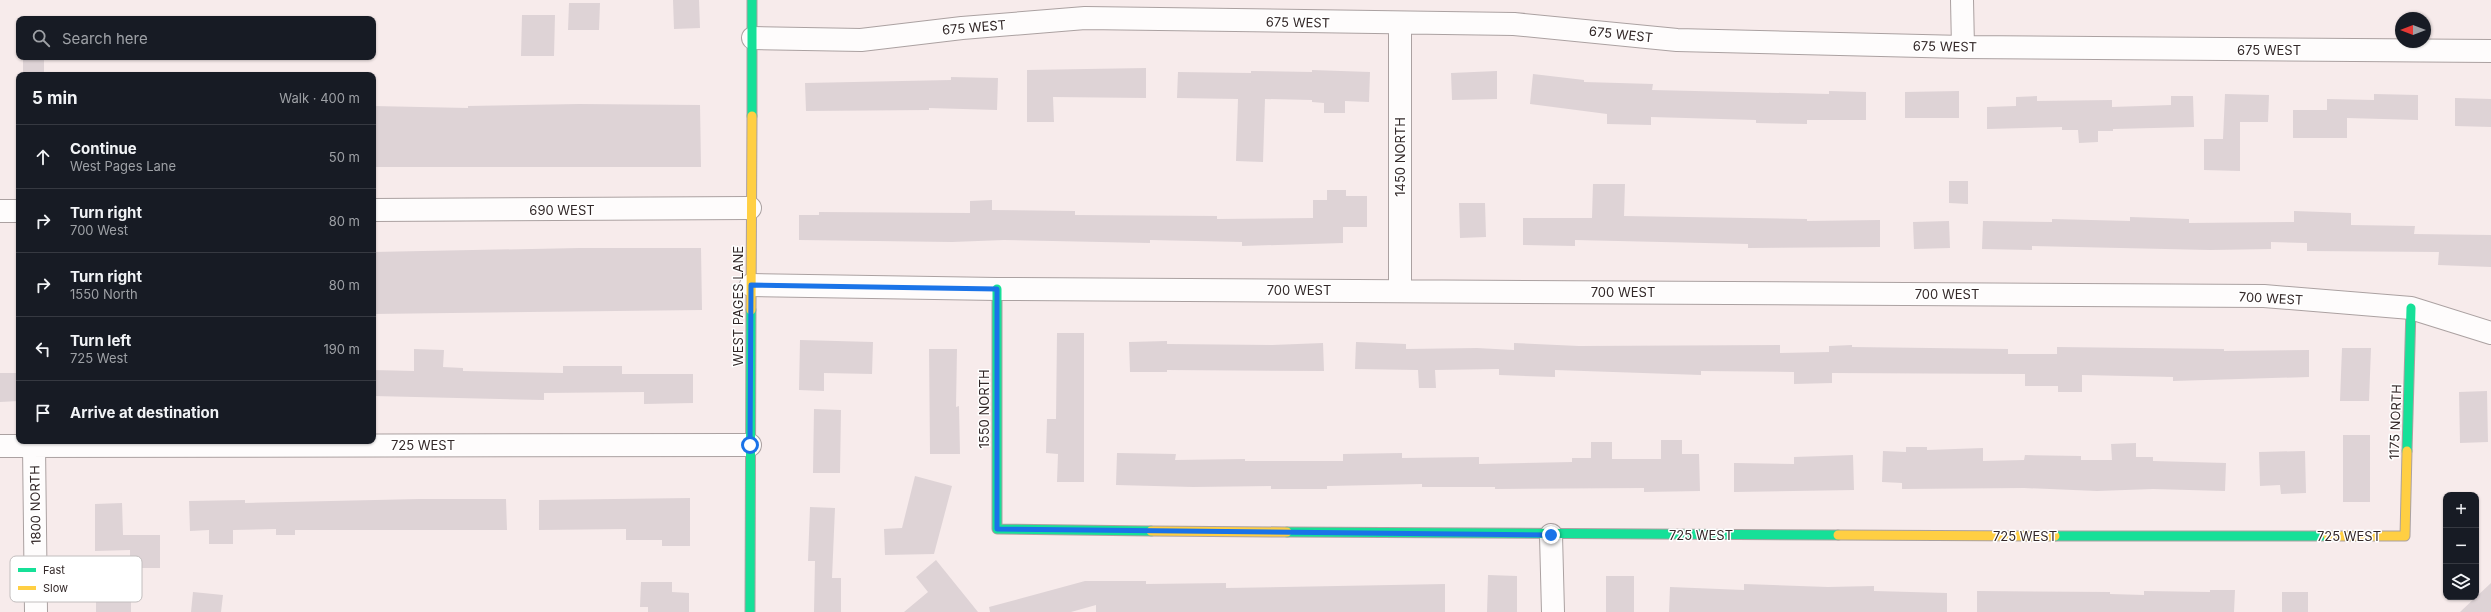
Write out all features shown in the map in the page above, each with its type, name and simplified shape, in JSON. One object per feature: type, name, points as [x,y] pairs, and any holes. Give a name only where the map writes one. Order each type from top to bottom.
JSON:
[{"type":"street","name":"WEST PAGES LANE","points":[[750,612],[750,208],[753,38],[752,0]]},
{"type":"street","points":[[1962,0],[1963,47]]},
{"type":"street","name":"675 WEST","points":[[753,38],[861,40],[962,28],[1085,18],[1400,24],[1514,24],[1677,40],[1963,47],[2491,51]]},
{"type":"street","name":"1450 NORTH","points":[[1400,24],[1400,290]]},
{"type":"street","name":"690 WEST","points":[[376,210],[750,208]]},
{"type":"street","points":[[0,211],[16,211]]},
{"type":"street","name":"700 WEST","points":[[751,285],[997,289],[1400,290],[2264,296],[2411,308],[2491,333]]},
{"type":"street","name":"1550 NORTH","points":[[997,289],[997,529]]},
{"type":"street","name":"1175 NORTH","points":[[2405,536],[2411,308]]},
{"type":"street","name":"725 WEST","points":[[0,446],[750,445]]},
{"type":"street","name":"1800 NORTH","points":[[34,446],[35,556]]},
{"type":"street","name":"725 WEST","points":[[997,529],[1551,535],[2405,536]]},
{"type":"street","points":[[1551,535],[1553,612]]},
{"type":"street","name":"1800 NORTH","points":[[36,602],[36,612]]},
{"type":"building","points":[[673,0],[699,0],[700,28],[674,29]]},
{"type":"building","points":[[569,3],[600,3],[599,30],[568,30]]},
{"type":"building","points":[[522,15],[555,15],[554,56],[521,56]]},
{"type":"building","points":[[23,60],[44,60],[44,72],[23,72]]},
{"type":"building","points":[[1146,68],[1146,98],[1053,97],[1054,122],[1027,122],[1027,70]]},
{"type":"building","points":[[1312,70],[1370,72],[1369,102],[1345,101],[1345,113],[1324,113],[1324,103],[1312,102],[1312,100],[1265,99],[1263,162],[1236,161],[1238,99],[1177,98],[1178,72],[1251,73],[1251,71],[1312,72]]},
{"type":"building","points":[[1497,71],[1497,99],[1452,100],[1451,73]]},
{"type":"building","points":[[1533,74],[1584,80],[1584,82],[1653,84],[1652,90],[1829,94],[1829,91],[1866,92],[1866,120],[1807,120],[1807,124],[1756,123],[1756,120],[1651,117],[1651,125],[1607,124],[1607,114],[1530,104]]},
{"type":"building","points":[[951,77],[998,78],[997,110],[929,108],[929,110],[806,111],[805,83],[951,80]]},
{"type":"building","points":[[1959,91],[1959,118],[1905,118],[1905,92]]},
{"type":"building","points":[[2225,94],[2269,95],[2268,122],[2240,122],[2240,171],[2204,170],[2204,139],[2223,139]]},
{"type":"building","points":[[2374,94],[2418,95],[2418,120],[2347,118],[2347,138],[2293,138],[2293,110],[2327,110],[2327,99],[2374,100]]},
{"type":"building","points":[[2037,96],[2037,101],[2112,100],[2112,107],[2171,105],[2171,96],[2193,96],[2194,127],[2113,129],[2113,131],[2098,131],[2098,142],[2079,143],[2078,130],[2062,130],[2062,127],[1987,129],[1987,107],[2016,106],[2016,97]]},
{"type":"building","points":[[2455,98],[2491,99],[2491,127],[2455,126]]},
{"type":"building","points":[[579,104],[700,105],[701,167],[376,167],[376,106],[468,108],[468,106]]},
{"type":"building","points":[[1949,181],[1968,181],[1968,204],[1949,203]]},
{"type":"building","points":[[1593,184],[1625,184],[1624,216],[1807,219],[1807,221],[1880,220],[1880,247],[1748,248],[1748,244],[1575,240],[1575,246],[1523,245],[1523,218],[1592,218]]},
{"type":"building","points":[[1327,190],[1346,190],[1346,196],[1367,196],[1367,227],[1343,227],[1343,243],[1242,246],[1242,242],[1150,240],[1150,243],[1004,240],[952,242],[799,240],[799,215],[819,215],[819,212],[970,213],[970,201],[992,200],[992,210],[1075,211],[1075,215],[1217,216],[1217,219],[1313,218],[1313,200],[1327,200]]},
{"type":"building","points":[[1459,203],[1485,203],[1486,237],[1460,238]]},
{"type":"building","points":[[2294,211],[2351,213],[2351,225],[2415,226],[2414,234],[2491,235],[2491,267],[2438,265],[2439,252],[2307,251],[2307,243],[2271,242],[2271,249],[2210,250],[2032,246],[2032,250],[1982,249],[1983,221],[2052,222],[2052,219],[2130,221],[2130,217],[2189,219],[2189,223],[2294,222]]},
{"type":"building","points":[[1949,221],[1950,248],[1914,249],[1913,222]]},
{"type":"building","points":[[579,248],[701,248],[702,310],[376,314],[376,252]]},
{"type":"building","points":[[1057,333],[1084,333],[1084,482],[1057,482],[1058,454],[1046,453],[1047,419],[1056,419]]},
{"type":"building","points":[[800,340],[873,342],[872,374],[824,373],[824,391],[799,390]]},
{"type":"building","points":[[1167,341],[1167,344],[1272,345],[1323,343],[1324,371],[1167,370],[1167,372],[1130,372],[1129,342]]},
{"type":"building","points":[[1356,342],[1406,344],[1406,349],[1477,348],[1514,350],[1514,343],[1579,346],[1780,345],[1780,353],[1829,352],[1829,346],[1852,345],[1852,347],[2008,349],[2008,354],[2057,354],[2057,347],[2224,349],[2224,351],[2309,350],[2309,377],[2173,381],[2173,377],[2082,375],[2082,392],[2058,392],[2058,386],[2025,386],[2025,374],[1832,373],[1832,383],[1794,384],[1794,372],[1701,371],[1701,375],[1555,370],[1555,377],[1499,375],[1499,369],[1435,370],[1436,388],[1419,388],[1418,370],[1355,369]]},
{"type":"building","points":[[2342,348],[2371,348],[2369,401],[2340,401]]},
{"type":"building","points":[[414,349],[444,350],[443,367],[463,368],[463,371],[563,373],[563,366],[622,366],[622,374],[693,374],[693,403],[644,404],[644,392],[544,393],[544,400],[376,396],[376,370],[414,371]]},
{"type":"building","points":[[929,349],[957,349],[956,407],[959,406],[960,454],[930,454]]},
{"type":"building","points":[[0,373],[16,373],[16,401],[0,402]]},
{"type":"building","points":[[2487,391],[2488,442],[2460,443],[2459,392]]},
{"type":"building","points":[[814,409],[841,410],[840,473],[813,473]]},
{"type":"building","points":[[2343,435],[2370,435],[2370,502],[2343,502]]},
{"type":"building","points":[[1661,440],[1682,440],[1682,454],[1699,454],[1700,491],[1644,492],[1644,488],[1495,489],[1495,487],[1422,487],[1422,484],[1327,486],[1327,489],[1271,489],[1271,486],[1193,487],[1116,485],[1117,453],[1176,454],[1175,460],[1245,459],[1245,461],[1343,461],[1343,454],[1402,453],[1402,458],[1479,457],[1479,464],[1572,462],[1572,458],[1591,458],[1591,442],[1612,442],[1612,459],[1661,459]]},
{"type":"building","points":[[2136,443],[2136,457],[2153,457],[2153,461],[2226,463],[2225,491],[2153,489],[2097,491],[2024,488],[1902,489],[1902,483],[1882,482],[1883,451],[1906,452],[1906,447],[1927,447],[1927,450],[1983,448],[1983,461],[2024,460],[2025,455],[2081,456],[2081,460],[2112,460],[2111,444]]},
{"type":"building","points":[[2305,451],[2306,493],[2281,494],[2280,485],[2260,486],[2259,452]]},
{"type":"building","points":[[1853,455],[1854,490],[1734,492],[1734,463],[1794,464],[1794,457]]},
{"type":"building","points":[[915,476],[952,486],[934,554],[885,555],[884,529],[902,528]]},
{"type":"building","points":[[690,498],[690,546],[662,546],[662,540],[626,540],[626,529],[539,530],[539,500]]},
{"type":"building","points":[[419,499],[506,499],[507,530],[295,530],[295,535],[276,535],[276,529],[233,530],[233,544],[209,544],[209,530],[190,531],[189,501],[245,500],[245,503]]},
{"type":"building","points":[[122,503],[123,535],[160,535],[160,568],[142,568],[142,556],[130,556],[130,550],[95,551],[95,504]]},
{"type":"building","points":[[810,507],[835,508],[832,578],[841,578],[841,612],[814,612],[815,561],[808,561]]},
{"type":"building","points":[[936,560],[978,612],[904,612],[928,592],[916,577]]},
{"type":"building","points":[[1488,575],[1517,576],[1517,612],[1487,612]]},
{"type":"building","points":[[1606,576],[1634,576],[1634,612],[1606,612]]},
{"type":"building","points":[[1085,581],[1146,581],[1146,584],[1226,583],[1226,588],[1445,584],[1445,612],[1096,612],[1096,605],[1071,612],[990,612],[989,607]]},
{"type":"building","points":[[641,582],[672,582],[672,592],[689,593],[689,612],[648,612],[648,607],[640,607]]},
{"type":"building","points":[[2491,583],[2491,612],[2460,612],[2473,600],[2479,600],[2479,594]]},
{"type":"building","points":[[1744,584],[1828,587],[1874,586],[1874,591],[1947,593],[1947,612],[1669,612],[1670,587],[1744,590]]},
{"type":"building","points":[[2210,590],[2235,590],[2234,612],[1977,612],[1977,591],[2110,592],[2110,594],[2144,595],[2144,591],[2210,592]]},
{"type":"building","points":[[193,592],[223,595],[221,612],[191,612]]},
{"type":"building","points":[[2282,592],[2308,592],[2308,612],[2282,612]]},
{"type":"building","points":[[96,602],[131,602],[131,612],[96,612]]},
{"type":"traffic: fast","points":[[752,0],[752,116]]},
{"type":"traffic: fast","points":[[997,289],[997,529],[1151,531]]},
{"type":"traffic: fast","points":[[2407,451],[2411,308]]},
{"type":"traffic: fast","points":[[750,612],[751,310]]},
{"type":"traffic: fast","points":[[1287,532],[1838,535]]},
{"type":"traffic: fast","points":[[2055,536],[2328,536]]},
{"type":"traffic: slow","points":[[751,310],[752,116]]},
{"type":"traffic: slow","points":[[2328,536],[2405,536],[2407,451]]},
{"type":"traffic: slow","points":[[1151,531],[1287,532]]},
{"type":"traffic: slow","points":[[1838,535],[2055,536]]},
{"type":"route","points":[[750,445],[751,285],[997,289],[997,529],[1551,535]]}]
